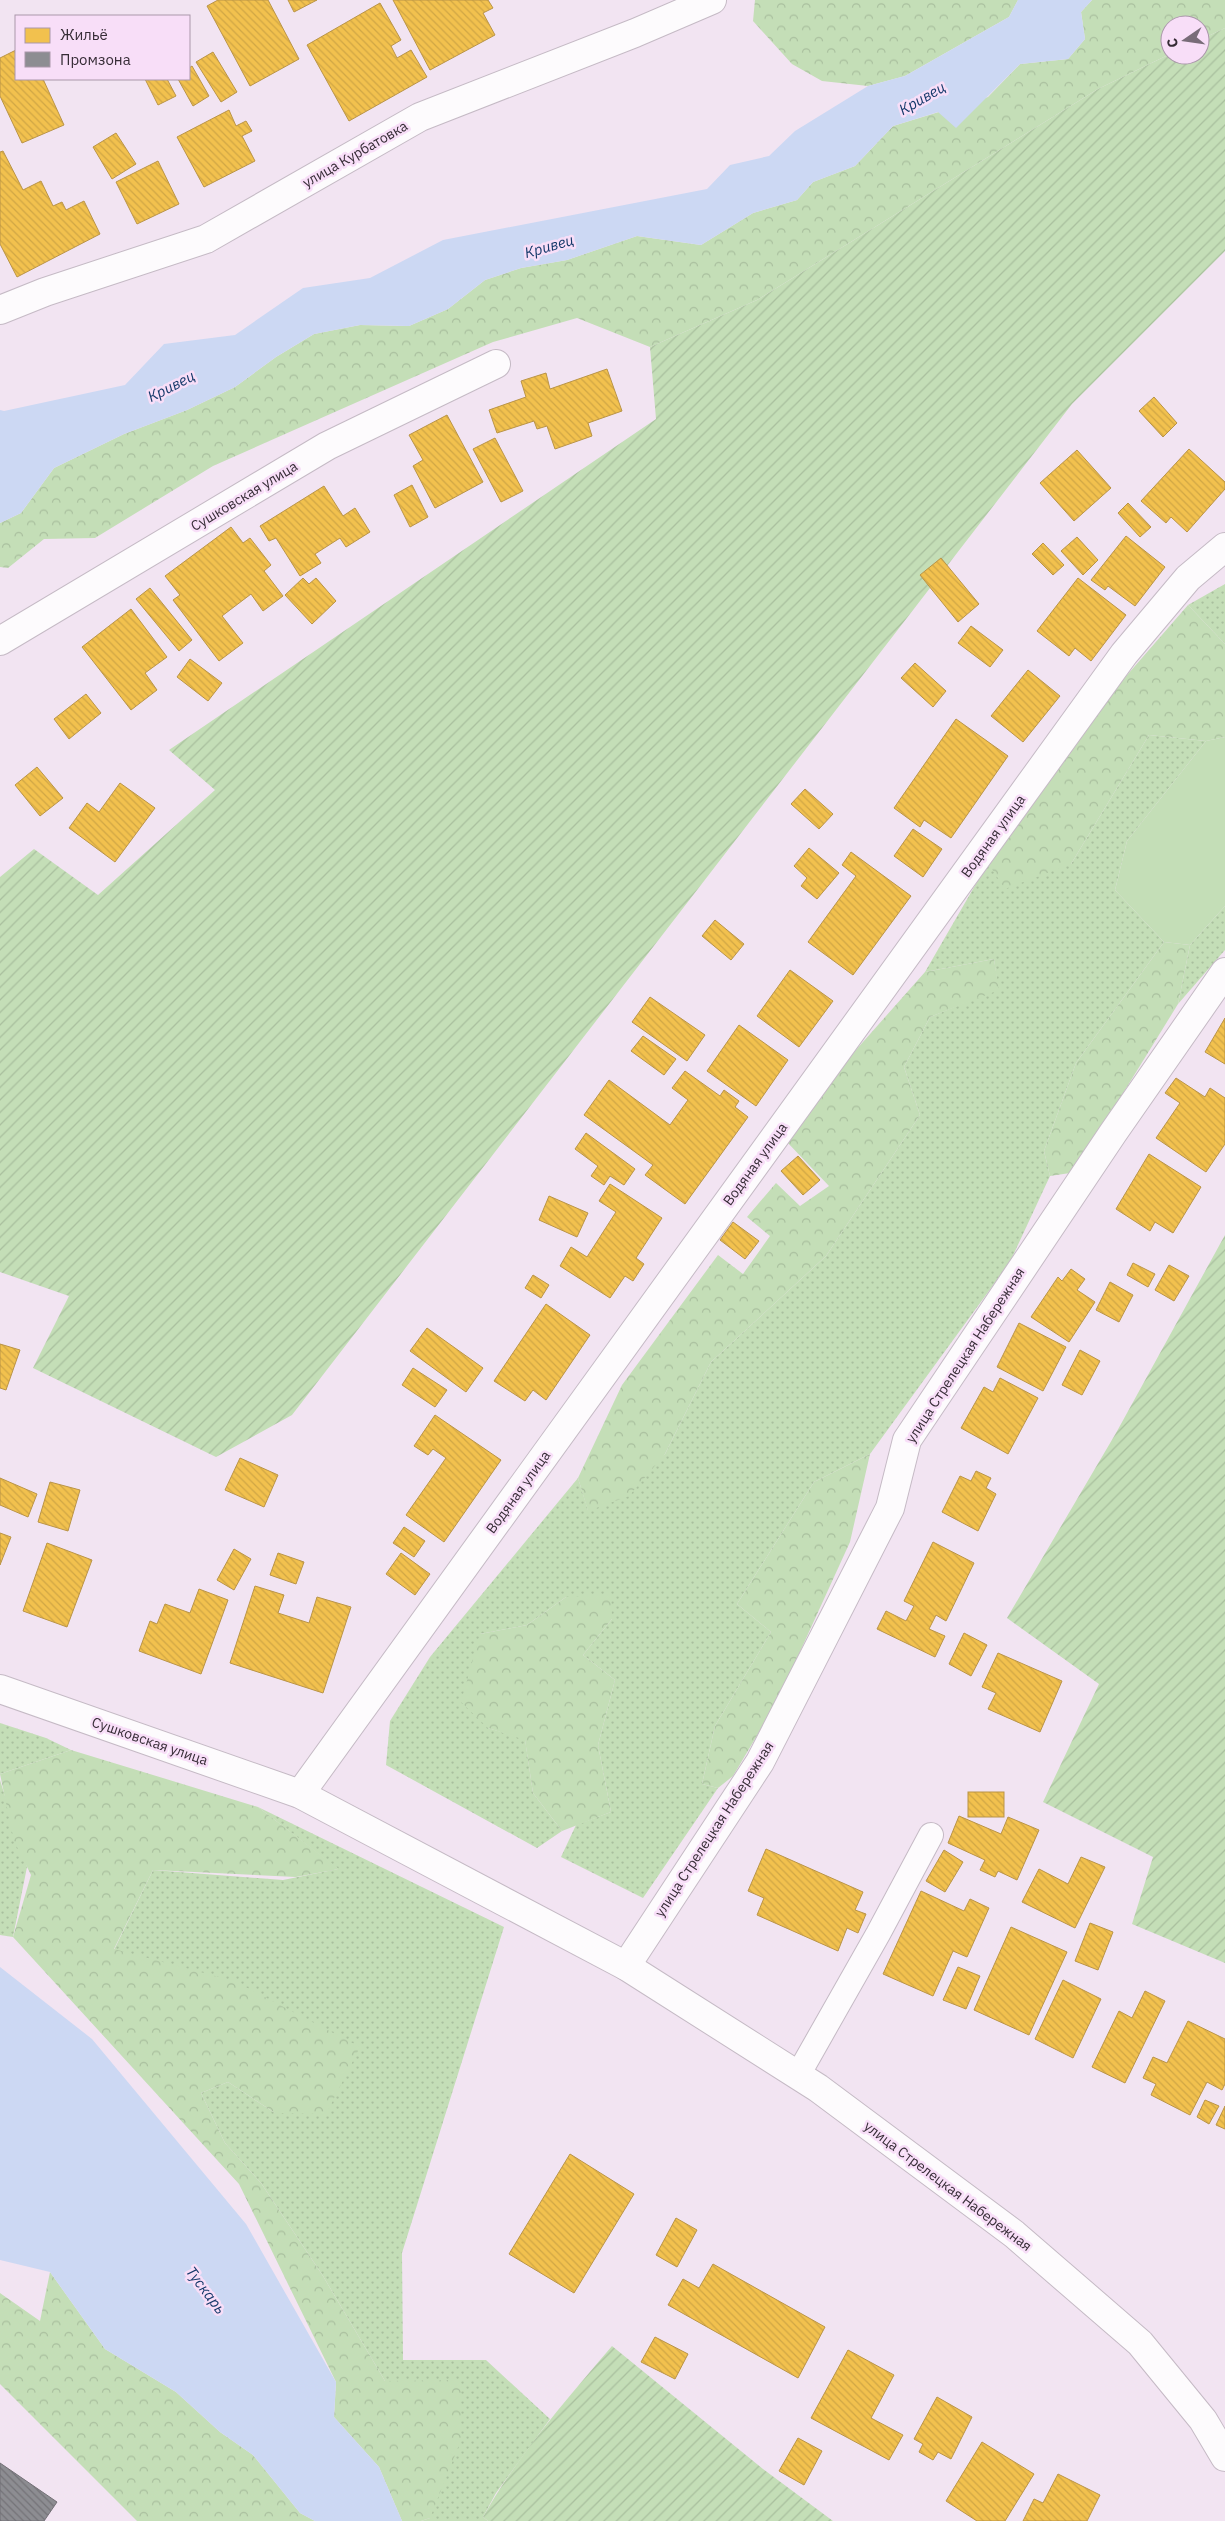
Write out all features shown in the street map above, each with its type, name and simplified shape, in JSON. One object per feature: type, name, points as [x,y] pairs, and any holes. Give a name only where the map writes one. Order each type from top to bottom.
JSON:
[{"type":"street","name":"улица Курбатовка","points":[[0,310],[45,292],[206,239],[420,117],[635,33],[712,0]]},
{"type":"street","name":"Сушковская улица","points":[[0,641],[327,446],[496,364]]},
{"type":"street","name":"Водяная улица","points":[[300,1794],[1124,654],[1188,578],[1225,547]]},
{"type":"street","name":"улица Стрелецкая Набережная","points":[[626,1966],[760,1762],[890,1508],[907,1440],[1113,1133],[1225,972]]},
{"type":"street","name":"Сушковская улица","points":[[0,1689],[300,1794]]},
{"type":"street","name":"улица Стрелецкая Набережная","points":[[300,1794],[626,1966],[798,2075],[1014,2234],[1140,2343],[1203,2420],[1225,2457]]},
{"type":"lane","points":[[798,2075],[878,1934],[931,1835]]},
{"type":"green space","points":[[755,0],[1018,0],[1009,17],[905,76],[868,86],[822,81],[792,64],[753,21]]},
{"type":"green space","points":[[1092,0],[1225,0],[1225,28],[1210,35],[1210,15],[1160,15],[1160,59],[1098,89],[757,300],[650,347],[577,318],[493,342],[213,466],[95,538],[44,539],[8,568],[0,567],[0,523],[21,513],[54,468],[124,434],[187,410],[235,387],[276,357],[314,334],[360,325],[409,326],[448,309],[485,280],[521,268],[567,260],[637,236],[701,245],[753,213],[797,200],[813,182],[855,166],[893,126],[988,97],[1020,64],[1068,59],[1085,39],[1081,12]]},
{"type":"green space","points":[[1225,28],[1225,251],[1072,404],[292,1415],[216,1457],[33,1368],[69,1296],[0,1272],[0,877],[34,849],[98,895],[215,790],[169,750],[656,419],[650,347],[757,300],[1098,89],[1160,59],[1160,65],[1210,65],[1210,35]]},
{"type":"green space","points":[[1225,584],[1225,644],[1188,605]]},
{"type":"green space","points":[[1188,605],[1225,644],[1225,737],[1206,741],[1149,735],[1071,864],[1005,889],[988,863],[1101,705]]},
{"type":"green space","points":[[1149,735],[1206,741],[1127,841],[1115,890],[1164,942],[1076,1063],[1044,1151],[1050,1176],[1010,1262],[870,1454],[814,1482],[737,1604],[771,1632],[715,1726],[702,1784],[718,1788],[643,1898],[561,1857],[576,1825],[611,1812],[598,1745],[615,1680],[583,1655],[612,1619],[566,1597],[527,1625],[480,1634],[488,1728],[525,1739],[533,1793],[562,1831],[537,1848],[386,1765],[390,1721],[430,1657],[578,1478],[588,1510],[665,1454],[711,1362],[826,1256],[920,1115],[904,1067],[930,1017],[998,989],[994,959],[925,972],[988,863],[1071,864]]},
{"type":"green space","points":[[1225,737],[1225,906],[1190,945],[1164,942],[1115,890],[1127,841],[1206,741]]},
{"type":"green space","points":[[1225,906],[1225,950],[1178,1004],[1190,945]]},
{"type":"green space","points":[[1164,942],[1190,945],[1178,1004],[1109,1116],[1070,1173],[1050,1176],[1044,1151],[1076,1063]]},
{"type":"green space","points":[[994,959],[999,990],[930,1017],[904,1067],[920,1115],[826,1256],[711,1362],[665,1454],[629,1496],[588,1511],[578,1478],[622,1385],[718,1255],[743,1274],[770,1236],[747,1217],[776,1183],[800,1206],[829,1186],[786,1141],[855,1051],[925,972]]},
{"type":"green space","points":[[1225,1235],[1225,1963],[1132,1924],[1153,1857],[1043,1802],[1099,1684],[1007,1618],[1116,1433]]},
{"type":"green space","points":[[870,1454],[850,1542],[777,1702],[733,1776],[718,1788],[702,1784],[715,1726],[771,1632],[737,1604],[814,1482]]},
{"type":"green space","points":[[611,1595],[612,1619],[583,1655],[615,1680],[598,1745],[611,1812],[562,1831],[533,1793],[525,1740],[488,1728],[461,1702],[480,1634],[527,1625],[566,1597]]},
{"type":"green space","points":[[0,1723],[46,1738],[71,1750],[0,1774]]},
{"type":"green space","points":[[71,1750],[258,1807],[339,1869],[296,1877],[153,1870],[114,1949],[234,1981],[360,2047],[326,2114],[275,2113],[228,2082],[201,2093],[225,2143],[261,2183],[323,2276],[385,2381],[461,2380],[461,2440],[430,2518],[421,2521],[402,2521],[379,2467],[334,2417],[336,2382],[239,2184],[13,1937],[31,1875],[14,1841],[0,1774]]},
{"type":"green space","points":[[0,1780],[27,1867],[13,1937],[0,1935]]},
{"type":"green space","points":[[258,1807],[504,1927],[402,2253],[403,2360],[486,2360],[550,2419],[496,2493],[483,2517],[488,2521],[421,2521],[430,2518],[385,2381],[323,2276],[261,2183],[225,2143],[201,2093],[228,2082],[275,2113],[114,1950],[153,1870],[283,1880],[338,1869]]},
{"type":"green space","points":[[50,2272],[105,2349],[176,2392],[220,2432],[253,2455],[300,2513],[315,2521],[137,2521],[0,2384],[0,2293],[40,2321]]},
{"type":"green space","points":[[612,2346],[763,2469],[833,2521],[488,2521],[483,2517],[511,2472],[543,2428]]},
{"type":"water","name":"Кривец","points":[[1018,0],[1092,0],[1081,12],[1085,39],[1068,59],[1020,64],[956,128],[938,112],[893,126],[855,166],[813,182],[797,200],[753,213],[701,245],[637,236],[567,260],[521,268],[485,280],[448,309],[409,326],[360,325],[314,334],[276,357],[235,387],[187,410],[124,434],[54,468],[21,513],[0,523],[0,410],[4,411],[125,385],[164,344],[235,335],[303,288],[370,278],[443,240],[707,189],[730,165],[769,156],[795,131],[868,86],[905,76],[1009,17]]},
{"type":"water","name":"Тускарь","points":[[0,1967],[92,2039],[246,2224],[336,2382],[334,2417],[379,2467],[402,2521],[315,2521],[300,2513],[253,2455],[220,2432],[176,2392],[105,2349],[50,2272],[0,2260]]},
{"type":"building: Жильё","points":[[218,0],[268,0],[299,59],[250,86],[207,6]]},
{"type":"building: Жильё","points":[[288,0],[317,0],[294,12]]},
{"type":"building: Жильё","points":[[393,0],[488,0],[493,8],[483,13],[495,35],[430,70]]},
{"type":"building: Жильё","points":[[380,3],[401,40],[391,46],[397,58],[411,50],[427,77],[349,121],[307,45]]},
{"type":"building: Жильё","points":[[15,50],[15,80],[43,80],[64,125],[22,143],[0,96],[0,58]]},
{"type":"building: Жильё","points":[[213,52],[237,92],[221,102],[196,62]]},
{"type":"building: Жильё","points":[[192,66],[209,96],[193,106],[179,80],[190,80],[190,67]]},
{"type":"building: Жильё","points":[[146,80],[168,80],[176,96],[158,105]]},
{"type":"building: Жильё","points":[[229,110],[236,126],[246,121],[252,131],[242,136],[255,161],[204,187],[177,137]]},
{"type":"building: Жильё","points":[[116,133],[136,164],[112,179],[93,147]]},
{"type":"building: Жильё","points":[[3,151],[23,190],[41,181],[53,206],[62,202],[66,210],[84,201],[100,234],[17,277],[0,244],[0,152]]},
{"type":"building: Жильё","points":[[158,161],[179,204],[137,224],[116,182]]},
{"type":"building: Жильё","points":[[607,369],[622,411],[588,423],[592,436],[555,449],[547,426],[537,429],[534,421],[497,433],[489,410],[526,397],[521,381],[546,373],[550,389]]},
{"type":"building: Жильё","points":[[1154,397],[1177,423],[1163,437],[1139,411]]},
{"type":"building: Жильё","points":[[447,415],[483,482],[435,508],[413,466],[423,460],[409,435]]},
{"type":"building: Жильё","points":[[495,438],[523,491],[501,502],[473,449]]},
{"type":"building: Жильё","points":[[1189,449],[1225,482],[1225,489],[1187,532],[1171,517],[1166,523],[1141,501]]},
{"type":"building: Жильё","points":[[1077,450],[1111,488],[1074,521],[1040,483]]},
{"type":"building: Жильё","points":[[412,485],[428,517],[410,527],[394,495]]},
{"type":"building: Жильё","points":[[324,486],[343,516],[355,508],[370,532],[346,547],[340,538],[315,554],[321,563],[300,576],[276,538],[269,541],[260,526]]},
{"type":"building: Жильё","points":[[1128,503],[1151,527],[1140,537],[1118,513]]},
{"type":"building: Жильё","points":[[231,527],[243,543],[250,538],[271,565],[264,571],[283,596],[263,611],[251,594],[222,616],[243,643],[219,661],[173,600],[180,595],[165,576]]},
{"type":"building: Жильё","points":[[1126,536],[1165,567],[1135,606],[1108,586],[1105,590],[1091,580]]},
{"type":"building: Жильё","points":[[1077,537],[1098,560],[1083,575],[1061,551]]},
{"type":"building: Жильё","points":[[1043,543],[1064,565],[1053,575],[1032,554]]},
{"type":"building: Жильё","points":[[941,558],[979,604],[958,622],[920,575]]},
{"type":"building: Жильё","points":[[303,578],[309,584],[316,578],[336,601],[312,624],[285,595]]},
{"type":"building: Жильё","points":[[1078,578],[1126,615],[1091,661],[1075,648],[1069,656],[1037,631]]},
{"type":"building: Жильё","points":[[150,588],[192,640],[179,651],[136,599]]},
{"type":"building: Жильё","points":[[131,609],[167,657],[145,673],[157,690],[131,710],[82,647]]},
{"type":"building: Жильё","points":[[971,626],[1003,650],[990,667],[958,643]]},
{"type":"building: Жильё","points":[[190,659],[222,683],[208,701],[177,677]]},
{"type":"building: Жильё","points":[[915,663],[946,691],[933,707],[901,678]]},
{"type":"building: Жильё","points":[[1028,670],[1060,696],[1023,742],[991,716]]},
{"type":"building: Жильё","points":[[86,694],[101,713],[69,739],[54,719]]},
{"type":"building: Жильё","points":[[956,719],[1008,756],[951,838],[924,820],[920,827],[894,808]]},
{"type":"building: Жильё","points":[[37,767],[63,798],[40,816],[15,785]]},
{"type":"building: Жильё","points":[[120,783],[155,808],[115,862],[69,828],[87,803],[99,812]]},
{"type":"building: Жильё","points":[[805,789],[833,814],[819,829],[791,804]]},
{"type":"building: Жильё","points":[[913,829],[942,849],[923,877],[894,856]]},
{"type":"building: Жильё","points":[[809,848],[839,873],[817,899],[801,886],[807,878],[794,866]]},
{"type":"building: Жильё","points":[[851,852],[911,896],[853,975],[808,942],[856,876],[842,865]]},
{"type":"building: Жильё","points":[[715,920],[744,944],[731,960],[702,936]]},
{"type":"building: Жильё","points":[[790,970],[833,1001],[799,1047],[757,1016]]},
{"type":"building: Жильё","points":[[650,997],[705,1035],[687,1061],[632,1022]]},
{"type":"building: Жильё","points":[[1225,1018],[1225,1064],[1205,1052]]},
{"type":"building: Жильё","points":[[739,1025],[788,1060],[756,1106],[707,1071]]},
{"type":"building: Жильё","points":[[643,1036],[676,1059],[664,1075],[631,1051]]},
{"type":"building: Жильё","points":[[685,1071],[720,1096],[724,1090],[739,1101],[735,1107],[748,1117],[685,1204],[645,1175],[653,1165],[584,1115],[609,1080],[670,1125],[688,1100],[672,1088]]},
{"type":"building: Жильё","points":[[1176,1078],[1205,1097],[1210,1088],[1225,1098],[1225,1144],[1206,1172],[1156,1138],[1180,1103],[1165,1093]]},
{"type":"building: Жильё","points":[[586,1133],[635,1169],[624,1185],[610,1176],[604,1185],[591,1176],[598,1166],[575,1149]]},
{"type":"building: Жильё","points":[[1149,1154],[1201,1187],[1173,1233],[1155,1222],[1150,1231],[1116,1209]]},
{"type":"building: Жильё","points":[[798,1156],[820,1180],[803,1195],[781,1171]]},
{"type":"building: Жильё","points":[[610,1184],[662,1218],[636,1258],[644,1264],[633,1281],[625,1276],[610,1298],[560,1266],[571,1247],[587,1257],[616,1212],[599,1201]]},
{"type":"building: Жильё","points":[[549,1196],[588,1213],[577,1237],[539,1220]]},
{"type":"building: Жильё","points":[[733,1222],[759,1241],[745,1259],[720,1240]]},
{"type":"building: Жильё","points":[[1133,1263],[1155,1274],[1148,1287],[1127,1275]]},
{"type":"building: Жильё","points":[[1169,1265],[1189,1276],[1174,1301],[1155,1290]]},
{"type":"building: Жильё","points":[[1071,1269],[1085,1279],[1077,1290],[1095,1302],[1069,1342],[1031,1317],[1058,1277],[1062,1281]]},
{"type":"building: Жильё","points":[[533,1275],[549,1285],[541,1298],[525,1288]]},
{"type":"building: Жильё","points":[[1110,1282],[1133,1295],[1119,1322],[1096,1310]]},
{"type":"building: Жильё","points":[[546,1304],[590,1335],[546,1400],[533,1390],[525,1401],[494,1381]]},
{"type":"building: Жильё","points":[[1019,1323],[1066,1347],[1043,1391],[997,1367]]},
{"type":"building: Жильё","points":[[427,1328],[483,1368],[466,1392],[410,1351]]},
{"type":"building: Жильё","points":[[0,1344],[20,1350],[6,1390],[0,1388]]},
{"type":"building: Жильё","points":[[1080,1350],[1100,1361],[1082,1395],[1062,1385]]},
{"type":"building: Жильё","points":[[413,1368],[447,1390],[435,1407],[402,1385]]},
{"type":"building: Жильё","points":[[1000,1378],[1038,1398],[1008,1454],[961,1428],[984,1387],[993,1392]]},
{"type":"building: Жильё","points":[[435,1415],[501,1460],[444,1542],[406,1515],[446,1458],[433,1449],[428,1455],[414,1446]]},
{"type":"building: Жильё","points":[[240,1458],[278,1475],[264,1507],[225,1490]]},
{"type":"building: Жильё","points":[[976,1471],[991,1478],[986,1488],[996,1494],[978,1531],[942,1512],[960,1476],[971,1481]]},
{"type":"building: Жильё","points":[[0,1478],[37,1494],[28,1517],[0,1505]]},
{"type":"building: Жильё","points":[[50,1482],[80,1490],[68,1531],[38,1522]]},
{"type":"building: Жильё","points":[[404,1527],[425,1541],[414,1557],[393,1543]]},
{"type":"building: Жильё","points":[[0,1533],[11,1537],[0,1565]]},
{"type":"building: Жильё","points":[[933,1542],[974,1563],[946,1621],[936,1615],[929,1629],[945,1636],[935,1657],[877,1629],[886,1611],[906,1621],[914,1606],[904,1601]]},
{"type":"building: Жильё","points":[[47,1543],[92,1560],[67,1627],[23,1611]]},
{"type":"building: Жильё","points":[[234,1549],[251,1559],[234,1590],[217,1580]]},
{"type":"building: Жильё","points":[[278,1553],[304,1562],[296,1584],[270,1575]]},
{"type":"building: Жильё","points":[[401,1553],[430,1574],[415,1595],[386,1574]]},
{"type":"building: Жильё","points":[[255,1586],[284,1595],[278,1613],[309,1623],[317,1597],[351,1607],[323,1693],[230,1663]]},
{"type":"building: Жильё","points":[[199,1589],[228,1600],[201,1674],[139,1651],[150,1621],[157,1624],[165,1604],[190,1613]]},
{"type":"building: Жильё","points":[[964,1633],[987,1645],[971,1676],[949,1664]]},
{"type":"building: Жильё","points":[[998,1653],[1062,1681],[1040,1732],[988,1709],[996,1693],[982,1687]]},
{"type":"building: Жильё","points":[[968,1792],[1004,1792],[1004,1817],[968,1817]]},
{"type":"building: Жильё","points":[[959,1816],[1001,1834],[1008,1817],[1039,1830],[1017,1880],[998,1871],[995,1877],[980,1870],[985,1860],[948,1843]]},
{"type":"building: Жильё","points":[[766,1849],[863,1892],[855,1910],[866,1914],[858,1933],[847,1928],[838,1951],[757,1915],[764,1898],[748,1891]]},
{"type":"building: Жильё","points":[[944,1850],[963,1862],[945,1892],[926,1881]]},
{"type":"building: Жильё","points":[[1081,1857],[1105,1867],[1075,1928],[1022,1902],[1039,1869],[1068,1884]]},
{"type":"building: Жильё","points":[[921,1891],[964,1911],[970,1899],[989,1908],[967,1957],[953,1951],[933,1996],[883,1974]]},
{"type":"building: Жильё","points":[[1090,1923],[1113,1932],[1098,1970],[1075,1961]]},
{"type":"building: Жильё","points":[[1011,1927],[1067,1952],[1029,2035],[974,2010]]},
{"type":"building: Жильё","points":[[958,1967],[980,1976],[966,2009],[943,2000]]},
{"type":"building: Жильё","points":[[1063,1980],[1101,1999],[1073,2058],[1035,2039]]},
{"type":"building: Жильё","points":[[1145,1991],[1165,2001],[1125,2083],[1092,2067],[1119,2011],[1132,2018]]},
{"type":"building: Жильё","points":[[1188,2021],[1225,2039],[1225,2084],[1222,2090],[1207,2082],[1190,2115],[1151,2095],[1156,2084],[1143,2078],[1153,2057],[1167,2063]]},
{"type":"building: Жильё","points":[[1205,2100],[1219,2106],[1209,2124],[1197,2117]]},
{"type":"building: Жильё","points":[[1225,2106],[1225,2129],[1216,2125]]},
{"type":"building: Жильё","points":[[570,2154],[634,2194],[574,2293],[509,2254]]},
{"type":"building: Жильё","points":[[676,2218],[697,2230],[677,2267],[656,2255]]},
{"type":"building: Жильё","points":[[713,2264],[825,2327],[798,2378],[668,2305],[683,2279],[699,2288]]},
{"type":"building: Жильё","points":[[655,2337],[688,2354],[675,2379],[641,2362]]},
{"type":"building: Жильё","points":[[848,2350],[894,2375],[871,2418],[903,2435],[889,2460],[811,2418]]},
{"type":"building: Жильё","points":[[937,2397],[972,2417],[951,2459],[938,2452],[933,2460],[919,2452],[923,2444],[914,2439]]},
{"type":"building: Жильё","points":[[798,2438],[822,2451],[804,2485],[779,2471]]},
{"type":"building: Жильё","points":[[982,2442],[1034,2474],[1005,2521],[977,2521],[946,2501]]},
{"type":"building: Жильё","points":[[1058,2474],[1100,2495],[1087,2521],[1023,2521],[1034,2499],[1043,2503]]},
{"type":"building: Промзона","points":[[0,2463],[57,2502],[44,2521],[0,2521]]}]
